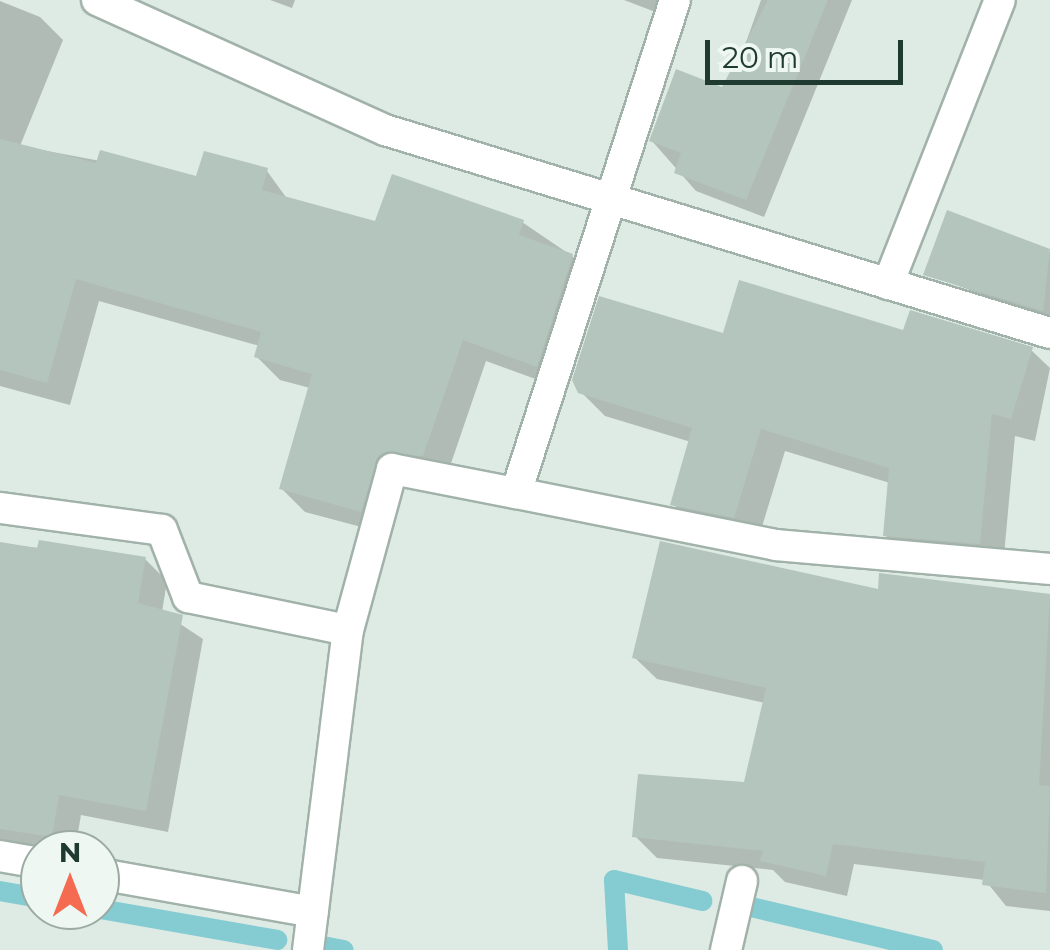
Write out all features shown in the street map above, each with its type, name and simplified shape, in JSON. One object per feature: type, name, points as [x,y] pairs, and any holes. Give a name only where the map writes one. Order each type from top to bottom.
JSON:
[{"type":"street","points":[[97,0],[385,130],[1050,332]]},
{"type":"street","points":[[516,492],[606,196],[675,0]]},
{"type":"street","points":[[888,284],[1000,0]]},
{"type":"street","points":[[308,950],[348,630],[392,468],[776,545],[1050,569]]},
{"type":"street","points":[[0,508],[162,530],[188,597],[348,630]]},
{"type":"street","points":[[120,878],[313,912]]},
{"type":"street","points":[[726,950],[742,881]]},
{"type":"building","points":[[768,0],[828,0],[746,200],[674,173],[681,153],[649,141],[676,69],[722,87]]},
{"type":"building","points":[[0,139],[96,163],[100,150],[196,176],[204,151],[268,168],[262,190],[375,221],[392,174],[524,220],[519,235],[573,254],[537,367],[463,340],[423,456],[379,455],[361,512],[279,489],[312,374],[254,357],[261,332],[76,279],[47,383],[0,370]]},
{"type":"building","points":[[947,210],[1050,249],[1043,311],[923,275]]},
{"type":"building","points":[[739,280],[903,330],[910,310],[1033,347],[1011,419],[992,414],[980,544],[883,536],[889,468],[761,429],[734,518],[670,505],[692,428],[578,393],[572,380],[599,296],[723,333]]},
{"type":"building","points":[[39,540],[146,557],[138,603],[183,615],[146,811],[59,795],[53,830],[0,829],[0,542],[37,548]]},
{"type":"building","points":[[660,541],[878,589],[879,573],[1050,594],[1039,785],[1050,786],[1046,893],[982,885],[985,862],[833,844],[826,876],[760,861],[763,851],[632,837],[638,774],[744,782],[766,688],[632,658]]},
{"type":"waterway","points":[[618,950],[614,880],[703,901]]},
{"type":"waterway","points":[[0,891],[20,894]]},
{"type":"waterway","points":[[751,907],[933,950]]},
{"type":"waterway","points":[[120,913],[277,940]]},
{"type":"waterway","points":[[323,946],[344,950]]}]
